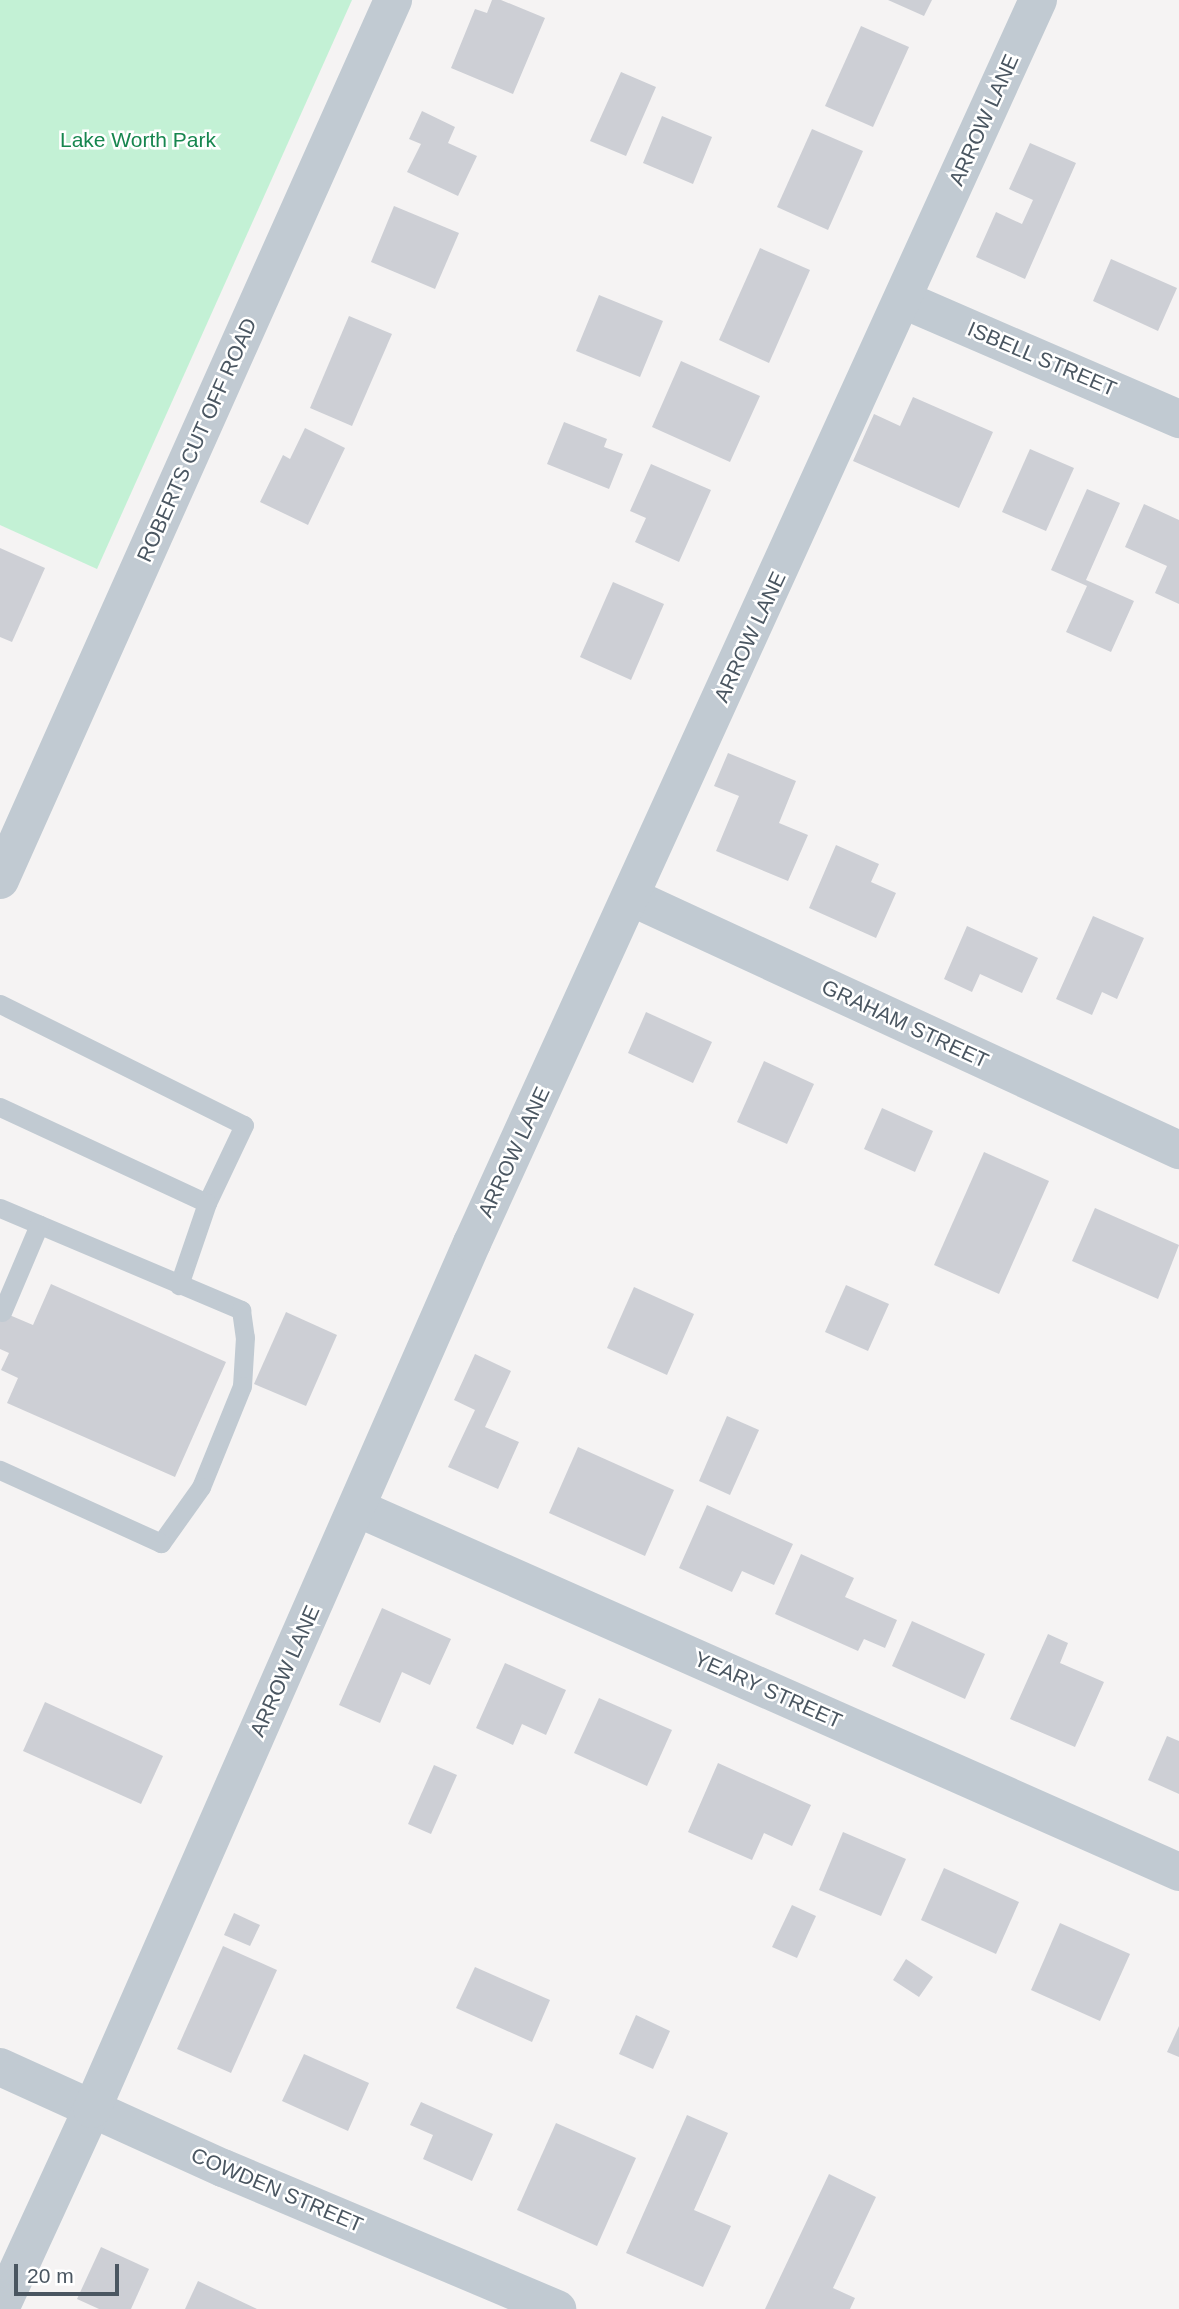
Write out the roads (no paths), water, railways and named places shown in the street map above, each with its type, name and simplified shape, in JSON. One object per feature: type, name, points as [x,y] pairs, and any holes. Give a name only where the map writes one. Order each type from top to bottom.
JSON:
[{"type":"street","name":"ROBERTS CUT OFF ROAD","points":[[0,880],[11,825],[393,0]]},
{"type":"street","name":"ARROW LANE","points":[[0,2309],[92,2109],[472,1243],[904,300],[1038,0]]},
{"type":"street","name":"ISBELL STREET","points":[[904,300],[1179,419]]},
{"type":"street","name":"GRAHAM STREET","points":[[631,897],[1179,1150]]},
{"type":"street","name":"YEARY STREET","points":[[357,1508],[1179,1872]]},
{"type":"street","name":"COWDEN STREET","points":[[0,2067],[557,2309]]},
{"type":"lane","points":[[0,1004],[244,1125],[207,1203],[179,1285]]},
{"type":"lane","points":[[0,1107],[207,1203]]},
{"type":"lane","points":[[0,1208],[240,1310],[244,1337],[242,1386],[201,1487],[161,1543],[0,1470]]},
{"type":"lane","points":[[2,1312],[39,1225]]},
{"type":"park label","name":"Lake Worth Park","points":[[138,140]]}]
